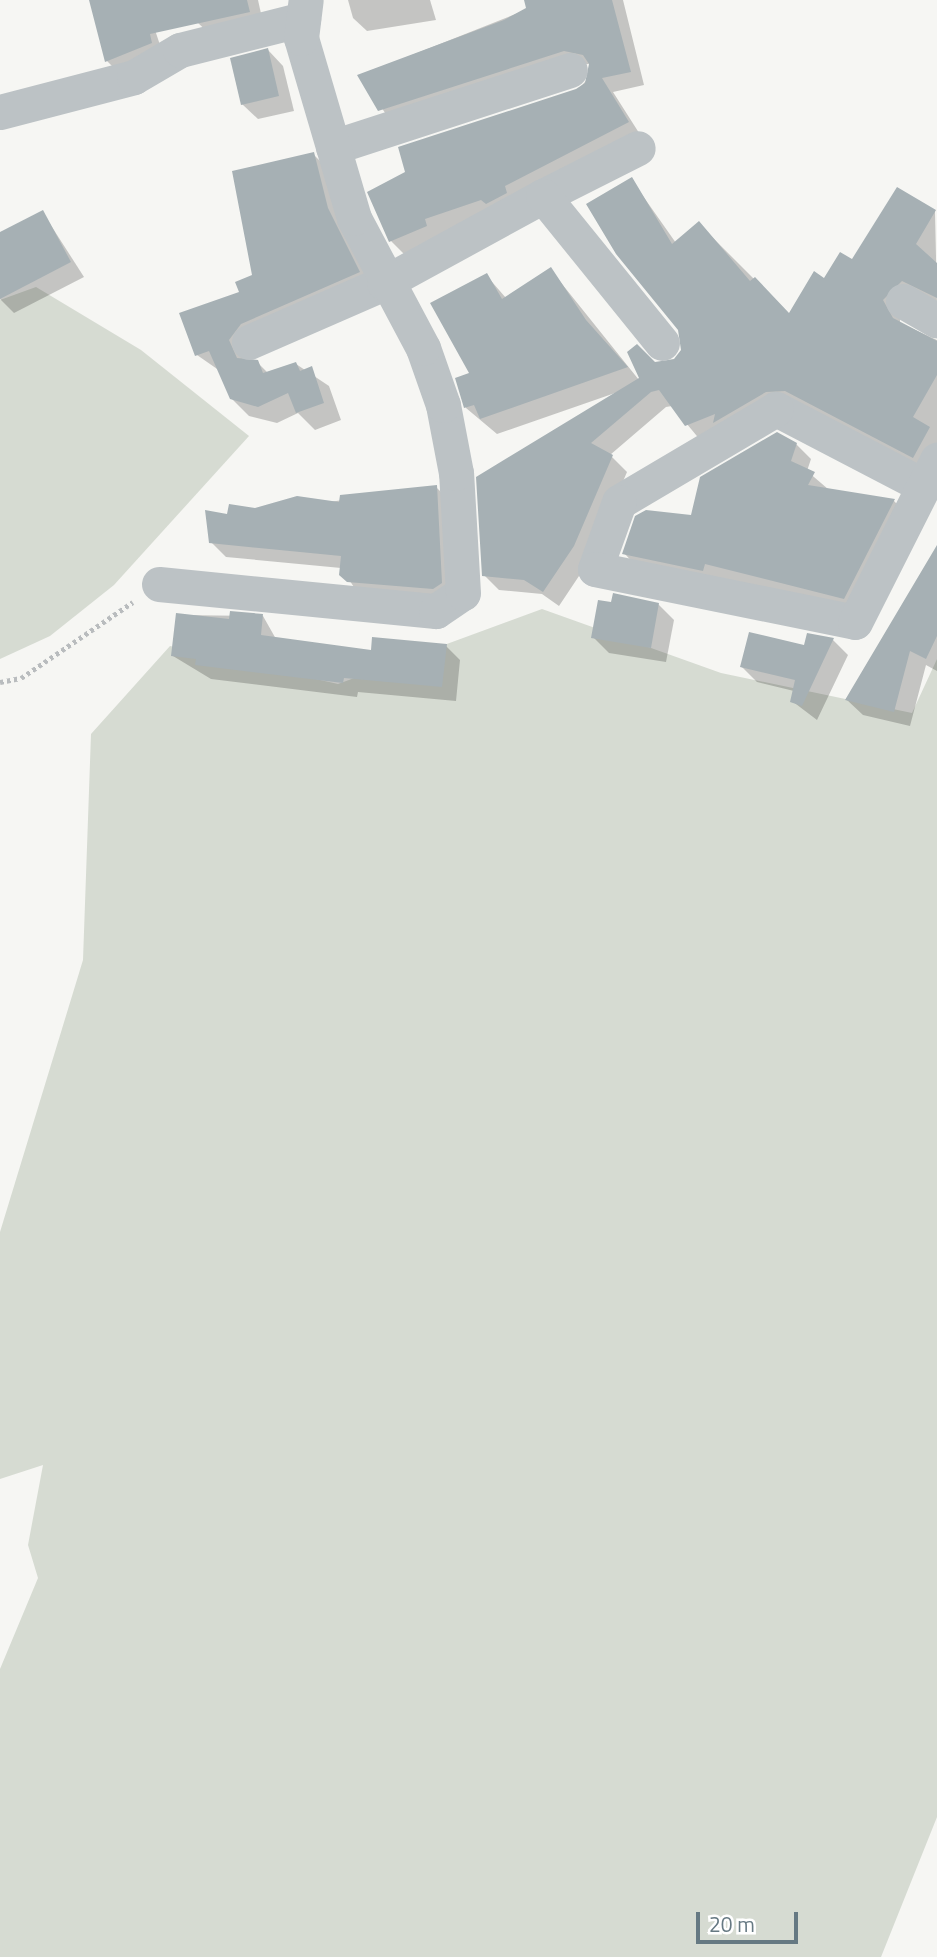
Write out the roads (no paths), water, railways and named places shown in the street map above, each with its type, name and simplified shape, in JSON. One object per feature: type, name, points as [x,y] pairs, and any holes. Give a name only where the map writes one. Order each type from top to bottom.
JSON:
[{"type":"street","points":[[0,113],[134,77],[180,50],[304,9],[300,38],[354,218],[384,283],[423,348],[443,405],[456,473],[463,593],[436,611],[159,584]]},
{"type":"street","points":[[333,148],[570,70]]},
{"type":"street","points":[[249,342],[384,283],[543,196],[638,148]]},
{"type":"street","points":[[543,196],[662,343]]},
{"type":"street","points":[[903,300],[937,321]]},
{"type":"street","points":[[776,409],[930,473],[855,622],[595,569],[620,502],[776,409]]}]
